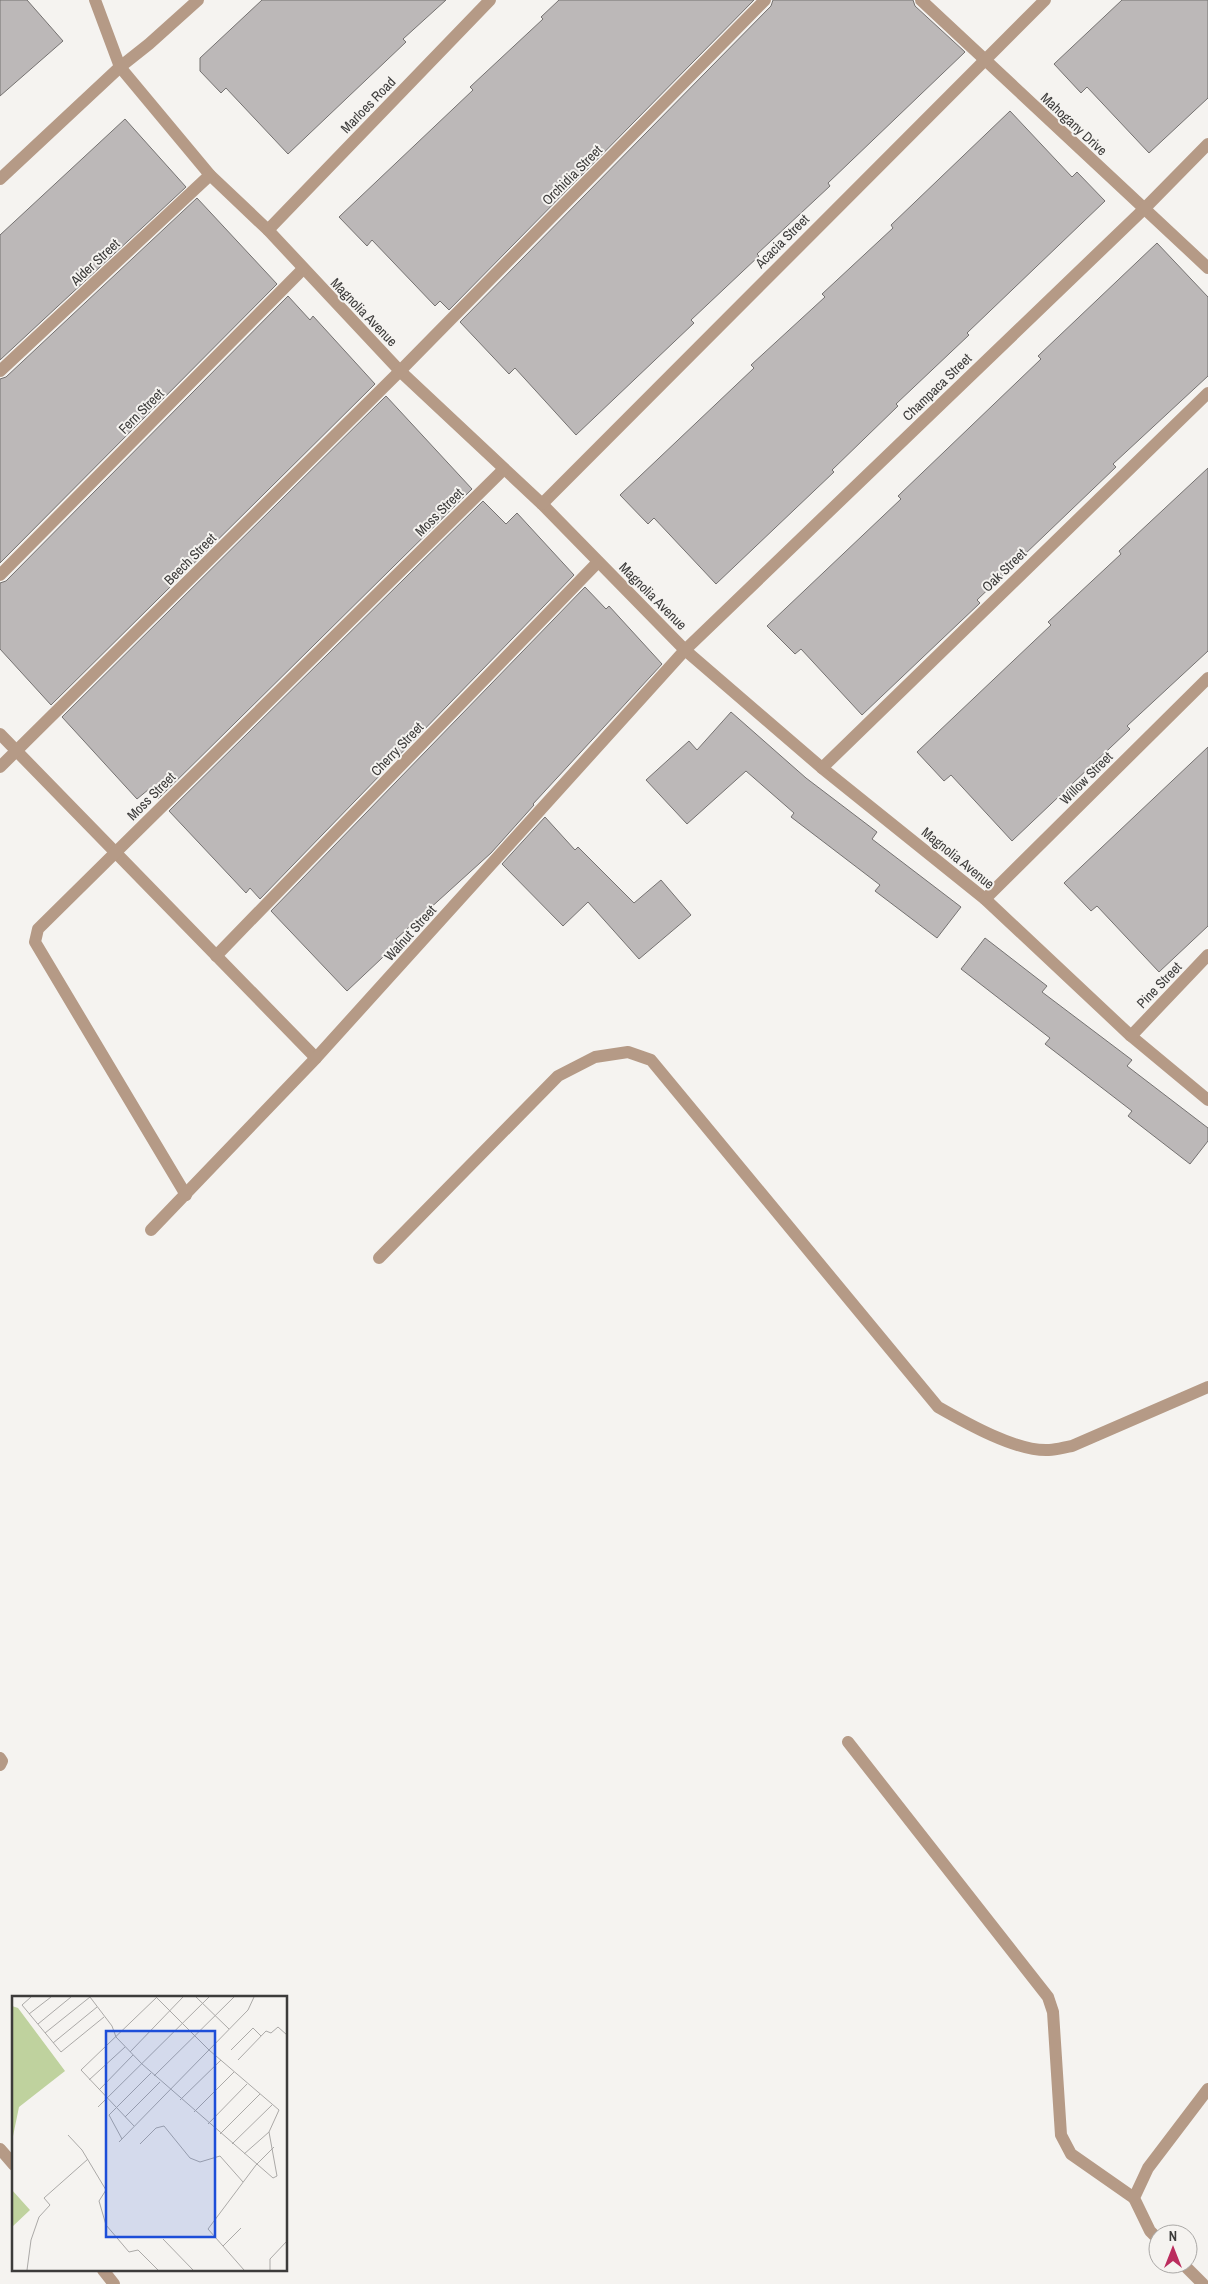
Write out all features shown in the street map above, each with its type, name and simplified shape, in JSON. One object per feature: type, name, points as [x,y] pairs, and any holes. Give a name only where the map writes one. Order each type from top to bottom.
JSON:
[{"type":"street","name":"Magnolia Avenue","points":[[95,0],[120,67],[210,175],[268,230],[400,371],[542,504],[685,650],[822,768],[985,899],[1131,1036],[1208,1100]]},
{"type":"street","points":[[0,179],[120,67],[150,44],[198,0]]},
{"type":"street","name":"Marloes Road","points":[[268,230],[490,0]]},
{"type":"street","name":"Orchidia Street","points":[[400,371],[765,0]]},
{"type":"street","name":"Mahogany Drive","points":[[921,0],[984,61],[1208,268]]},
{"type":"street","name":"Acacia Street","points":[[542,504],[1045,0]]},
{"type":"street","name":"Champaca Street","points":[[685,650],[1144,209],[1208,144]]},
{"type":"street","name":"Alder Street","points":[[0,371],[210,175]]},
{"type":"street","name":"Fern Street","points":[[0,575],[303,269]]},
{"type":"street","name":"Beech Street","points":[[0,767],[400,371]]},
{"type":"street","name":"Oak Street","points":[[822,768],[1208,393]]},
{"type":"street","name":"Moss Street","points":[[186,1195],[35,942],[38,929],[504,469]]},
{"type":"street","name":"Cherry Street","points":[[216,956],[598,562]]},
{"type":"street","name":"Walnut Street","points":[[152,1230],[316,1058],[685,650]]},
{"type":"street","name":"Willow Street","points":[[985,899],[1208,678]]},
{"type":"street","points":[[0,734],[316,1058]]},
{"type":"street","name":"Pine Street","points":[[1131,1036],[1208,955]]},
{"type":"street","points":[[379,1258],[558,1076],[595,1057],[628,1052],[650,1060],[938,1406],[970,1425],[1020,1446],[1048,1450],[1072,1446],[1208,1387]]},
{"type":"street","points":[[848,1742],[1048,1997],[1053,2012],[1061,2135],[1071,2154],[1134,2198],[1148,2227]]},
{"type":"street","points":[[0,1758],[2,1761],[0,1766]]},
{"type":"street","points":[[1134,2198],[1148,2168],[1208,2089]]},
{"type":"street","points":[[0,2149],[12,2163]]},
{"type":"street","points":[[104,2272],[114,2284]]},
{"type":"street","points":[[1193,2274],[1203,2284]]},
{"type":"building","points":[[0,0],[27,0],[63,41],[0,96]]},
{"type":"building","points":[[262,0],[446,0],[403,39],[406,42],[288,154],[226,88],[221,93],[200,71],[200,58]]},
{"type":"building","points":[[559,0],[754,0],[449,310],[440,301],[435,306],[372,240],[367,246],[339,217],[473,90],[470,87],[543,19],[541,17]]},
{"type":"building","points":[[773,0],[913,0],[915,6],[965,52],[828,183],[830,186],[757,254],[759,256],[691,320],[694,323],[576,435],[515,368],[509,374],[460,322],[771,6]]},
{"type":"building","points":[[1122,0],[1208,0],[1208,98],[1149,153],[1087,87],[1081,93],[1054,64]]},
{"type":"building","points":[[1010,111],[1072,177],[1077,172],[1105,201],[896,404],[898,406],[832,470],[834,472],[716,584],[654,518],[648,524],[620,495],[754,368],[751,365],[825,297],[822,294],[893,228],[891,225]]},
{"type":"building","points":[[125,119],[186,187],[0,360],[0,235]]},
{"type":"building","points":[[197,198],[277,284],[0,563],[0,379],[6,377]]},
{"type":"building","points":[[1157,243],[1208,297],[1208,376],[1113,464],[1116,467],[977,600],[980,603],[862,715],[801,649],[795,654],[767,626],[901,499],[898,496],[1041,359],[1038,356]]},
{"type":"building","points":[[288,296],[310,320],[313,316],[375,384],[51,705],[0,649],[0,583],[6,581]]},
{"type":"building","points":[[386,396],[472,489],[158,799],[149,789],[137,799],[62,717]]},
{"type":"building","points":[[1208,468],[1208,651],[1127,726],[1130,729],[1012,841],[951,775],[944,781],[917,752],[1051,625],[1048,622],[1121,554],[1119,551]]},
{"type":"building","points":[[483,501],[506,524],[517,513],[574,575],[260,899],[250,888],[246,893],[169,811]]},
{"type":"building","points":[[585,587],[606,609],[609,606],[662,664],[533,804],[491,853],[396,939],[399,942],[347,991],[271,911]]},
{"type":"building","points":[[731,712],[806,778],[877,832],[872,839],[961,907],[937,938],[875,891],[880,885],[791,817],[794,813],[746,771],[687,824],[646,780],[689,741],[697,750]]},
{"type":"building","points":[[1208,747],[1208,926],[1159,972],[1097,906],[1091,911],[1064,883]]},
{"type":"building","points":[[545,817],[575,850],[578,847],[634,903],[661,880],[691,915],[639,959],[588,902],[563,926],[502,864]]},
{"type":"building","points":[[985,938],[1047,986],[1042,992],[1132,1060],[1127,1066],[1208,1128],[1208,1141],[1190,1164],[1128,1116],[1132,1111],[1045,1044],[1050,1038],[961,969]]}]
